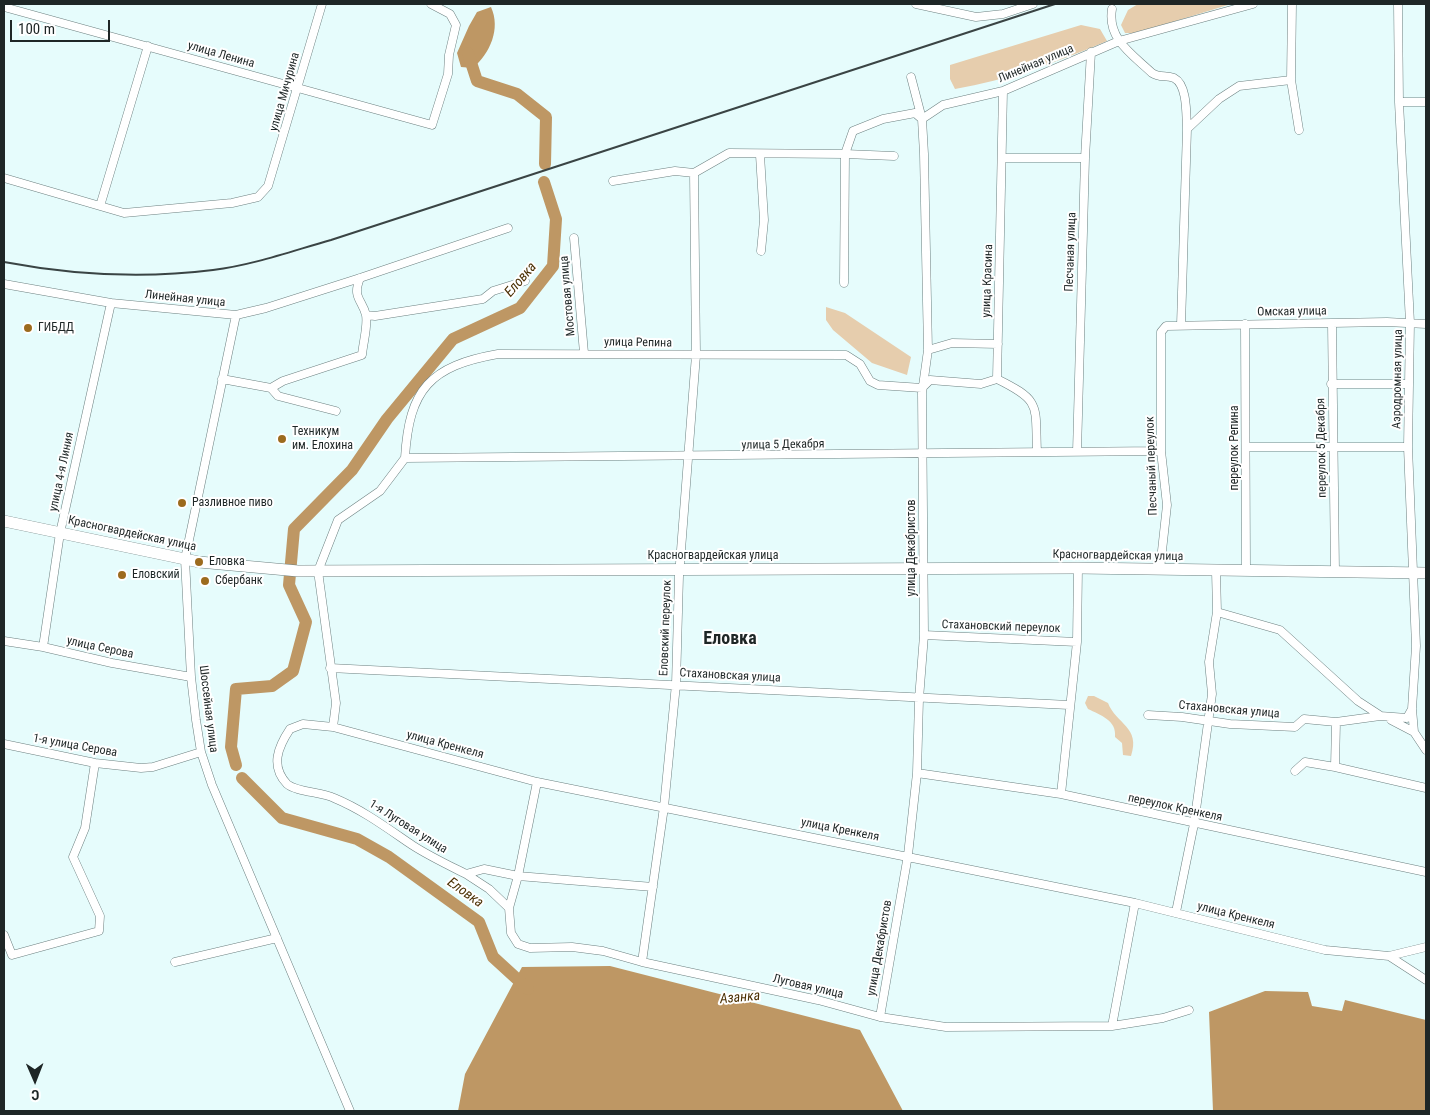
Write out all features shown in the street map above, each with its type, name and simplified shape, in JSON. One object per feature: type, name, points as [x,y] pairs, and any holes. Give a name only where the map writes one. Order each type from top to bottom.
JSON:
[{"type":"main road","name":"Красногвардейская улица","points":[[4,521],[185,559],[298,571],[1078,568],[1426,573]]},
{"type":"street","name":"улица Мичурина","points":[[100,206],[124,213],[232,203],[258,197],[268,186],[322,4]]},
{"type":"street","name":"улица Ленина","points":[[4,7],[432,125],[448,74],[449,55],[456,25],[450,14],[431,4]]},
{"type":"street","points":[[916,4],[976,17],[1003,14],[1033,4]]},
{"type":"street","name":"Линейная улица","points":[[922,118],[943,105],[1002,91],[1118,41],[1253,4]]},
{"type":"street","points":[[1292,4],[1291,80],[1299,130]]},
{"type":"street","name":"Аэродромная улица","points":[[1398,4],[1399,102],[1410,324],[1408,447],[1416,646],[1412,709],[1414,732],[1426,750]]},
{"type":"street","points":[[1112,9],[1110,23],[1118,41],[1152,73],[1158,77],[1169,76],[1178,80],[1183,88],[1187,129],[1181,325]]},
{"type":"street","points":[[4,178],[100,206],[148,46]]},
{"type":"street","name":"Песчаная улица","points":[[1077,452],[1085,158],[1091,52]]},
{"type":"street","name":"улица Декабристов","points":[[880,1017],[908,855],[918,772],[919,699],[924,635],[922,388],[928,350],[922,118],[911,77]]},
{"type":"street","points":[[1187,129],[1219,99],[1238,86],[1291,80]]},
{"type":"street","name":"улица Красина","points":[[997,379],[1003,158],[1002,91]]},
{"type":"street","points":[[1399,102],[1426,102]]},
{"type":"street","points":[[844,283],[845,154],[854,131],[883,119],[916,113],[922,118]]},
{"type":"street","points":[[613,181],[675,171],[694,173],[729,153],[894,156]]},
{"type":"street","points":[[760,155],[764,220],[761,251]]},
{"type":"street","points":[[1003,158],[1085,158]]},
{"type":"street","name":"Еловский переулок","points":[[642,962],[664,807],[676,684],[680,570],[690,457],[696,355],[694,173]]},
{"type":"street","name":"Линейная улица","points":[[4,284],[111,303],[236,316],[360,278],[508,228]]},
{"type":"street","name":"Мостовая улица","points":[[574,238],[584,353]]},
{"type":"street","points":[[271,388],[283,381],[362,355],[366,315],[357,296],[356,287],[360,278]]},
{"type":"street","points":[[366,315],[483,298],[494,291],[525,281]]},
{"type":"street","name":"улица 4-я Линия","points":[[42,647],[60,533],[111,303]]},
{"type":"street","name":"Шоссейная улица","points":[[236,316],[185,559],[191,677],[201,752],[212,785],[350,1111]]},
{"type":"street","name":"переулок 5 Декабря","points":[[1332,323],[1331,384],[1334,447],[1335,572]]},
{"type":"street","name":"переулок Репина","points":[[1245,324],[1246,571]]},
{"type":"street","name":"Омская улица","points":[[1161,332],[1166,326],[1181,325],[1426,324]]},
{"type":"street","name":"Песчаный переулок","points":[[1160,569],[1167,504],[1161,451],[1161,332]]},
{"type":"street","points":[[928,350],[952,344],[998,344]]},
{"type":"street","name":"улица Репина","points":[[405,458],[406,434],[411,411],[417,397],[426,386],[452,367],[468,359],[498,354],[846,355],[860,364],[870,381],[878,385],[922,388]]},
{"type":"street","points":[[222,379],[271,388],[278,396],[336,411]]},
{"type":"street","points":[[922,388],[930,380],[981,384],[997,379],[1028,397],[1036,410],[1037,452]]},
{"type":"street","points":[[1331,384],[1409,384]]},
{"type":"street","points":[[1246,447],[1408,447]]},
{"type":"street","name":"улица 5 Декабря","points":[[405,458],[690,457],[1161,451]]},
{"type":"street","points":[[333,727],[336,703],[318,571],[338,520],[380,491],[405,458]]},
{"type":"street","points":[[1061,794],[1077,642],[1078,568]]},
{"type":"street","points":[[1176,912],[1194,824],[1209,722],[1212,694],[1209,662],[1217,612],[1216,571]]},
{"type":"street","points":[[1217,612],[1280,630],[1358,701],[1380,716],[1400,723],[1414,732]]},
{"type":"street","name":"Стахановский переулок","points":[[924,635],[1077,642]]},
{"type":"street","name":"улица Серова","points":[[4,641],[191,677]]},
{"type":"street","name":"Стахановская улица","points":[[330,668],[676,684],[1069,706]]},
{"type":"street","name":"Стахановская улица","points":[[1148,715],[1182,717],[1209,722],[1295,727],[1304,719],[1336,722],[1380,716],[1406,718],[1412,709]]},
{"type":"street","points":[[1335,767],[1336,722]]},
{"type":"street","name":"улица Кренкеля","points":[[279,771],[276,759],[290,729],[303,724],[333,727],[537,782],[908,855],[1135,903],[1325,950],[1389,956],[1426,980]]},
{"type":"street","name":"1-я улица Серова","points":[[4,744],[94,763],[153,768],[201,752]]},
{"type":"street","points":[[1295,771],[1305,762],[1426,788]]},
{"type":"street","points":[[4,935],[12,955],[99,931],[100,916],[73,857],[85,828],[94,763]]},
{"type":"street","name":"1-я Луговая улица","points":[[279,771],[288,784],[295,789],[315,791],[334,798],[377,820],[413,846],[466,874]]},
{"type":"street","name":"переулок Кренкеля","points":[[918,772],[1061,794],[1194,824],[1426,872]]},
{"type":"street","points":[[466,874],[489,889],[509,908],[518,876],[537,782]]},
{"type":"street","points":[[466,874],[484,869],[518,876],[653,887]]},
{"type":"street","points":[[1112,1026],[1135,903]]},
{"type":"street","name":"Луговая улица","points":[[509,908],[511,933],[518,944],[530,948],[572,947],[603,951],[642,962],[818,1000],[880,1017],[946,1027],[1112,1026],[1163,1018],[1188,1010]]},
{"type":"street","points":[[175,962],[277,938]]},
{"type":"street","points":[[1389,956],[1426,948]]},
{"type":"shaded area","points":[[1138,4],[1231,4],[1137,33],[1125,33],[1121,25],[1128,10]]},
{"type":"shaded area","points":[[491,7],[495,24],[489,48],[473,68],[461,67],[457,53],[469,26],[477,12]]},
{"type":"shaded area","points":[[1081,25],[1100,29],[1107,41],[1051,63],[994,81],[955,89],[950,79],[950,65]]},
{"type":"shaded area","points":[[826,307],[845,313],[911,357],[907,375],[872,363],[833,330],[826,320]]},
{"type":"shaded area","points":[[1088,696],[1094,696],[1108,703],[1116,716],[1126,726],[1133,738],[1131,756],[1123,755],[1122,743],[1115,737],[1115,731],[1110,722],[1088,709],[1085,703]]},
{"type":"shaded area","points":[[610,966],[860,1030],[903,1111],[458,1111],[465,1074],[522,967]]},
{"type":"shaded area","points":[[1265,991],[1308,992],[1312,1006],[1342,1011],[1345,1000],[1426,1020],[1426,1111],[1213,1111],[1209,1012]]},
{"type":"waterway","name":"Еловка","points":[[468,53],[477,81],[517,94],[546,117],[545,164]]},
{"type":"waterway","name":"Еловка","points":[[236,765],[231,747],[236,689],[272,686],[293,671],[306,622],[289,585],[294,529],[352,470],[387,419],[453,339],[520,308],[553,266],[556,219],[544,182]]},
{"type":"waterway","name":"Еловка","points":[[242,778],[282,818],[357,839],[389,857],[479,922],[493,957],[528,989]]},
{"type":"railway","points":[[4,262],[82,273],[134,275],[213,270],[258,261],[331,240],[1055,4]]},
{"type":"place","name":"ГИБДД","points":[[28,328]]},
{"type":"place","name":"Техникум им. Елохина","points":[[282,439]]},
{"type":"place","name":"Разливное пиво","points":[[182,503]]},
{"type":"place","name":"Еловка","points":[[199,562]]},
{"type":"place","name":"Еловский","points":[[122,575]]},
{"type":"place","name":"Сбербанк","points":[[205,581]]},
{"type":"district","name":"Еловка","points":[[730,639]]},
{"type":"water label","name":"Азанка","points":[[740,998]]}]
